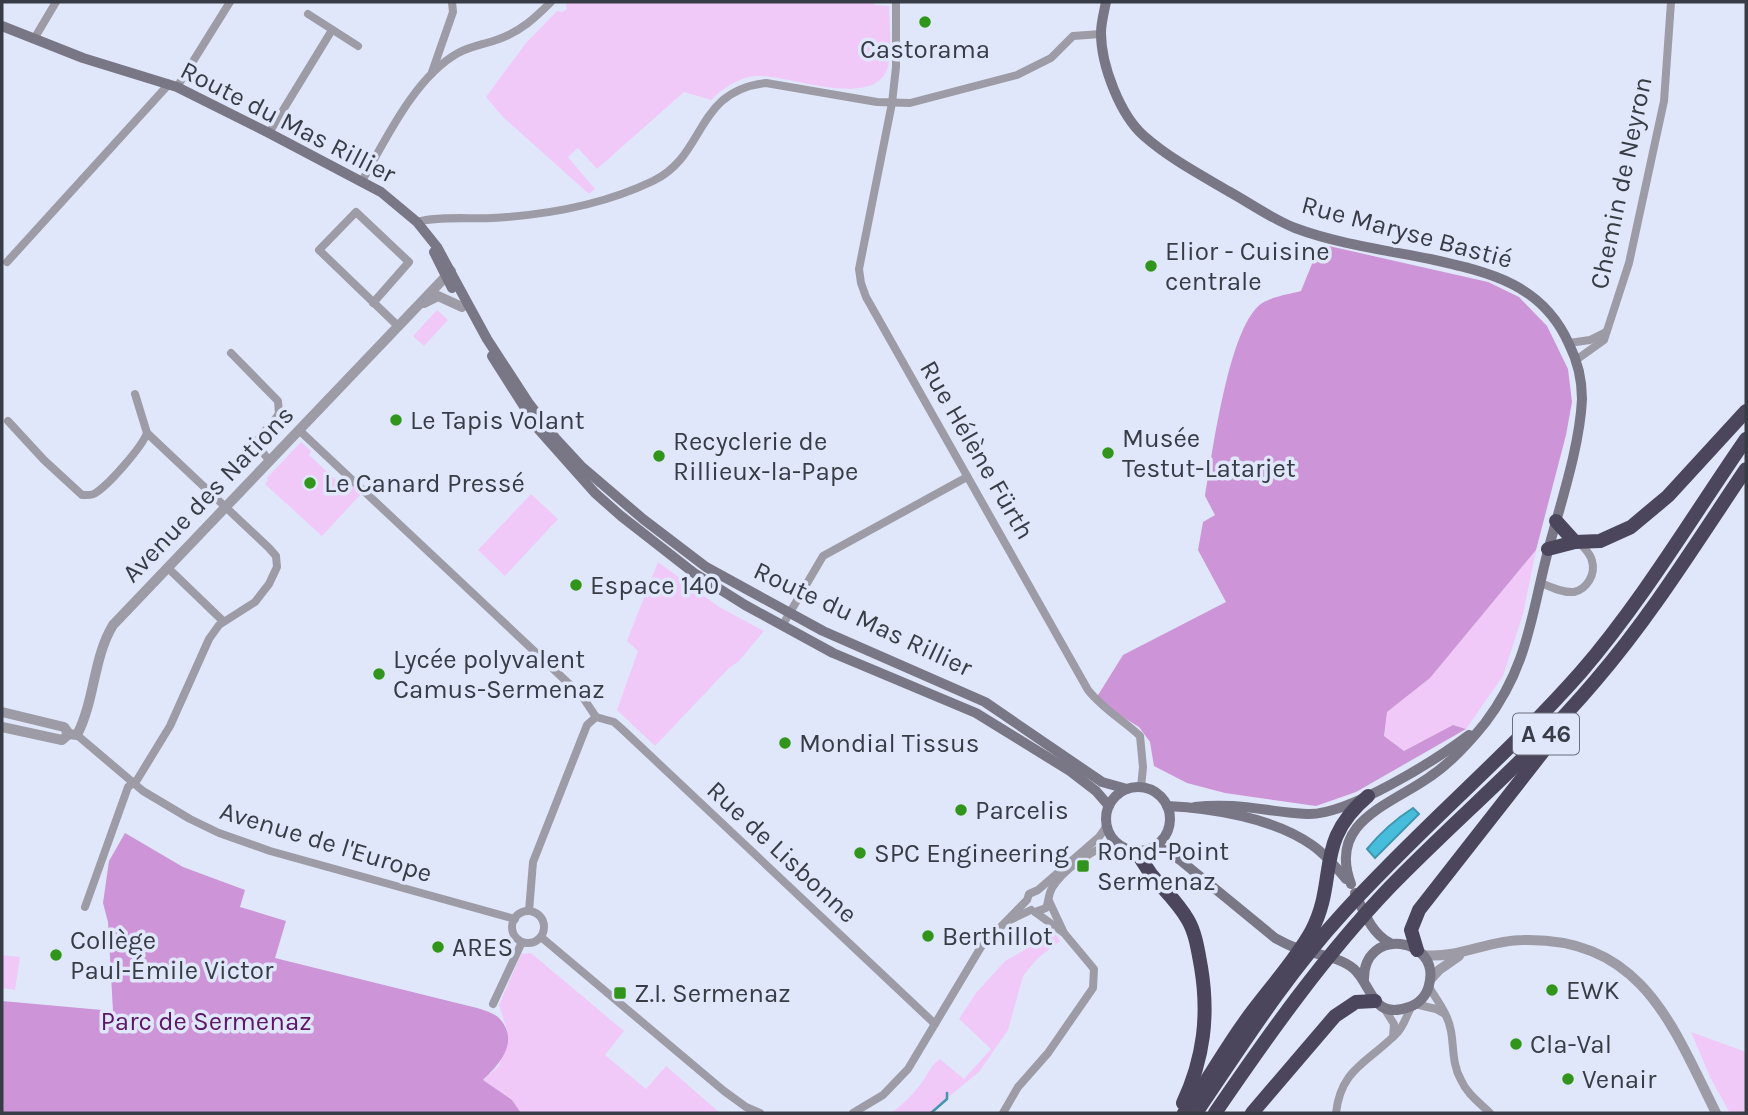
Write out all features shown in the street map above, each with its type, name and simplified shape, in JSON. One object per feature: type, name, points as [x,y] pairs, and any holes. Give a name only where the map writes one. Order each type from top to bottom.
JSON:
[{"type":"highway","points":[[1548,549],[1610,538],[1639,521],[1668,496],[1746,411]]},
{"type":"highway","name":"A 46","points":[[1196,1113],[1265,1012],[1342,915],[1536,720],[1583,669],[1674,548],[1746,439]]},
{"type":"highway","name":"A 46","points":[[1215,1113],[1287,1010],[1348,933],[1390,887],[1545,736],[1596,680],[1689,556],[1746,469]]},
{"type":"highway","points":[[1556,521],[1577,542]]},
{"type":"highway","points":[[1420,952],[1411,930],[1419,910],[1526,776],[1596,680]]},
{"type":"highway","points":[[1184,1113],[1243,1024],[1311,931],[1321,902],[1334,840],[1349,814],[1368,796]]},
{"type":"highway","points":[[1136,851],[1190,923],[1203,975],[1205,1021],[1202,1053],[1194,1079],[1178,1113]]},
{"type":"highway","points":[[1252,1113],[1335,1016],[1356,1002],[1378,1003]]},
{"type":"main road","name":"Rue Maryse Bastié","points":[[1105,2],[1101,34],[1106,69],[1121,106],[1141,134],[1175,160],[1293,227],[1470,268],[1519,286],[1542,304],[1561,328],[1576,360],[1582,400],[1575,441],[1518,667],[1505,694],[1460,754],[1366,816],[1350,838],[1344,860],[1351,884]]},
{"type":"main road","name":"Route du Mas Rillier","points":[[2,26],[83,58],[173,86],[362,181],[394,202],[425,232],[488,338],[556,439],[582,466],[643,519],[706,567],[823,631],[985,702],[1107,785],[1127,789]]},
{"type":"main road","name":"Route du Mas Rillier","points":[[448,273],[462,307],[539,430],[595,493],[621,516],[719,590],[833,653],[976,713],[1070,771],[1096,791],[1108,806]]},
{"type":"main road","name":"Rue Maryse Bastié","points":[[1195,807],[1218,804],[1309,814],[1327,812],[1368,796],[1442,755],[1483,725]]},
{"type":"main road","points":[[1154,847],[1167,834],[1170,815],[1167,806],[1157,793],[1141,787],[1119,793],[1108,806],[1106,816],[1107,827],[1114,841],[1128,850],[1154,847],[1168,851],[1248,918],[1292,947],[1344,962],[1358,972],[1367,991],[1378,1003],[1397,1010],[1414,1005],[1430,984],[1429,967],[1420,952],[1400,943],[1390,943],[1372,954],[1366,964],[1364,981]]},
{"type":"main road","points":[[1167,806],[1195,807],[1238,816],[1298,837],[1320,851],[1351,884],[1378,936],[1390,943]]},
{"type":"street","points":[[34,39],[56,2]]},
{"type":"street","points":[[7,262],[173,86],[230,2]]},
{"type":"street","points":[[431,74],[453,12],[452,2]]},
{"type":"street","points":[[362,181],[411,100],[431,74],[459,52],[500,39],[526,26],[551,2]]},
{"type":"street","name":"Rue Hélène Fürth","points":[[896,2],[896,66],[892,103],[859,269],[861,283],[1088,690],[1101,705],[1140,736],[1143,767],[1141,787]]},
{"type":"street","name":"Chemin de Neyron","points":[[1576,360],[1600,344],[1608,330],[1629,263],[1664,101],[1671,2]]},
{"type":"street","points":[[308,14],[358,46]]},
{"type":"street","points":[[269,133],[332,30]]},
{"type":"street","points":[[417,222],[566,210],[627,192],[671,170],[685,156],[710,111],[735,91],[750,85],[766,83],[892,103],[910,103],[1017,75],[1051,58],[1073,36],[1101,34]]},
{"type":"street","points":[[373,303],[409,262],[356,212],[319,250],[373,303],[398,326]]},
{"type":"street","name":"Avenue des Nations","points":[[73,734],[85,720],[105,639],[124,612],[448,273]]},
{"type":"street","name":"Avenue des Nations","points":[[415,309],[438,296],[462,307]]},
{"type":"street","name":"Chemin de Neyron","points":[[1569,343],[1590,340],[1608,330]]},
{"type":"street","points":[[231,353],[278,401],[279,413],[258,438],[257,444],[270,461]]},
{"type":"street","points":[[85,908],[128,787],[170,726],[209,639],[223,621],[255,602],[269,584],[277,567],[276,556],[269,548],[147,433],[135,394]]},
{"type":"street","points":[[8,421],[44,460],[82,495],[89,496],[96,494],[123,466],[147,433]]},
{"type":"street","points":[[299,430],[582,696],[596,717],[587,724],[533,862],[529,911]]},
{"type":"street","points":[[782,626],[823,556],[967,477]]},
{"type":"street","points":[[1541,583],[1572,592],[1589,581],[1593,572],[1592,560],[1577,542]]},
{"type":"street","points":[[168,568],[223,621]]},
{"type":"street","name":"Avenue de l'Europe","points":[[2,712],[64,727],[133,783],[190,820],[237,840],[515,919]]},
{"type":"street","name":"Rue de Lisbonne","points":[[596,717],[614,722],[622,729],[935,1024]]},
{"type":"street","points":[[2,727],[62,740],[73,734]]},
{"type":"street","points":[[853,1113],[869,1105],[896,1083],[908,1069],[981,947],[993,932],[1027,900],[1029,894],[1038,890],[1100,837],[1107,827]]},
{"type":"street","points":[[993,932],[1006,923],[1046,908],[1054,884],[1072,867],[1114,841]]},
{"type":"street","points":[[1038,890],[1048,898],[1064,933]]},
{"type":"street","points":[[1003,1113],[1018,1087],[1048,1053],[1093,988],[1094,969],[1064,933],[1033,911],[1027,900]]},
{"type":"street","points":[[529,911],[540,916],[544,926],[541,937],[532,942],[522,942],[514,934],[513,924],[521,913],[529,911]]},
{"type":"street","points":[[541,937],[724,1091],[746,1107],[760,1113]]},
{"type":"street","points":[[1491,1113],[1465,1088],[1459,1077],[1452,1053],[1452,1034],[1447,1015],[1430,984],[1451,960],[1467,952],[1483,946],[1522,940],[1583,947],[1618,966],[1646,989],[1664,1010],[1716,1113]]},
{"type":"street","points":[[493,1004],[522,942]]},
{"type":"street","points":[[1420,952],[1441,957],[1467,952]]},
{"type":"street","points":[[1378,1003],[1392,1018],[1395,1028],[1393,1037]]},
{"type":"street","points":[[1336,1113],[1338,1097],[1345,1081],[1393,1037],[1414,1005],[1436,1009],[1447,1015]]},
{"type":"shaded area","points":[[566,2],[874,2],[874,5],[889,6],[889,63],[878,81],[864,87],[847,89],[757,76],[732,84],[711,100],[684,92],[597,169],[578,148],[568,157],[595,189],[589,194],[503,117],[486,97],[526,43],[557,11],[567,9]]},
{"type":"shaded area","points":[[437,310],[448,320],[424,346],[413,336]]},
{"type":"shaded area","points":[[301,442],[311,451],[309,455],[342,486],[347,481],[361,494],[322,536],[265,484],[267,478]]},
{"type":"shaded area","points":[[531,494],[558,519],[505,576],[478,550]]},
{"type":"shaded area","points":[[1536,550],[1523,614],[1503,676],[1466,729],[1453,725],[1404,751],[1384,736],[1387,712],[1430,678]]},
{"type":"shaded area","points":[[658,562],[719,607],[764,631],[738,662],[729,668],[655,746],[617,710],[638,651],[627,641]]},
{"type":"shaded area","points":[[1055,933],[1060,941],[1038,958],[1023,976],[1008,1030],[979,1072],[929,1113],[891,1113],[912,1094],[940,1059],[964,1079],[991,1049],[959,1019],[976,993],[1005,961]]},
{"type":"shaded area","points":[[531,953],[624,1031],[605,1055],[646,1089],[666,1066],[720,1113],[521,1113],[512,1100],[483,1080],[499,1066],[507,1030],[499,1005],[521,954]]},
{"type":"shaded area","points":[[2,955],[20,957],[15,990],[2,988]]},
{"type":"shaded area","points":[[1691,1032],[1746,1052],[1746,1113],[1730,1113],[1711,1079]]},
{"type":"green space","points":[[1320,244],[1488,282],[1519,297],[1547,326],[1568,369],[1572,402],[1536,550],[1430,678],[1387,712],[1384,736],[1404,751],[1453,725],[1466,729],[1356,792],[1316,806],[1225,793],[1187,783],[1154,766],[1150,742],[1139,727],[1095,700],[1123,655],[1226,602],[1198,550],[1203,522],[1215,515],[1205,496],[1224,391],[1241,334],[1252,314],[1268,300],[1301,291]]},
{"type":"green space","name":"Parc de Sermenaz","points":[[125,833],[183,867],[245,890],[240,907],[286,921],[275,958],[477,1008],[498,1017],[505,1026],[508,1043],[496,1067],[483,1080],[512,1100],[521,1113],[2,1113],[2,1001],[113,1011],[108,922],[103,903],[109,861]]},
{"type":"water","points":[[1413,808],[1419,814],[1375,858],[1367,849],[1388,827]]},
{"type":"waterway","points":[[931,1113],[947,1099],[947,1093]]},
{"type":"place","name":"Castorama","points":[[925,22]]},
{"type":"place","name":"Elior - Cuisine centrale","points":[[1151,266]]},
{"type":"place","name":"Le Tapis Volant","points":[[396,420]]},
{"type":"place","name":"Musée Testut-Latarjet","points":[[1108,453]]},
{"type":"place","name":"Recyclerie de Rillieux-la-Pape","points":[[659,456]]},
{"type":"place","name":"Le Canard Pressé","points":[[310,483]]},
{"type":"place","name":"Espace 140","points":[[576,585]]},
{"type":"place","name":"Lycée polyvalent Camus-Sermenaz","points":[[379,674]]},
{"type":"place","name":"Mondial Tissus","points":[[785,743]]},
{"type":"place","name":"Parcelis","points":[[961,810]]},
{"type":"place","name":"SPC Engineering","points":[[860,853]]},
{"type":"place","name":"Rond-Point Sermenaz","points":[[1083,866]]},
{"type":"place","name":"Berthillot","points":[[928,936]]},
{"type":"place","name":"ARES","points":[[438,947]]},
{"type":"place","name":"Collège Paul-Émile Victor","points":[[56,955]]},
{"type":"place","name":"EWK","points":[[1552,990]]},
{"type":"place","name":"Z.I. Sermenaz","points":[[620,993]]},
{"type":"place","name":"Cla-Val","points":[[1516,1044]]},
{"type":"place","name":"Venair","points":[[1568,1079]]}]
